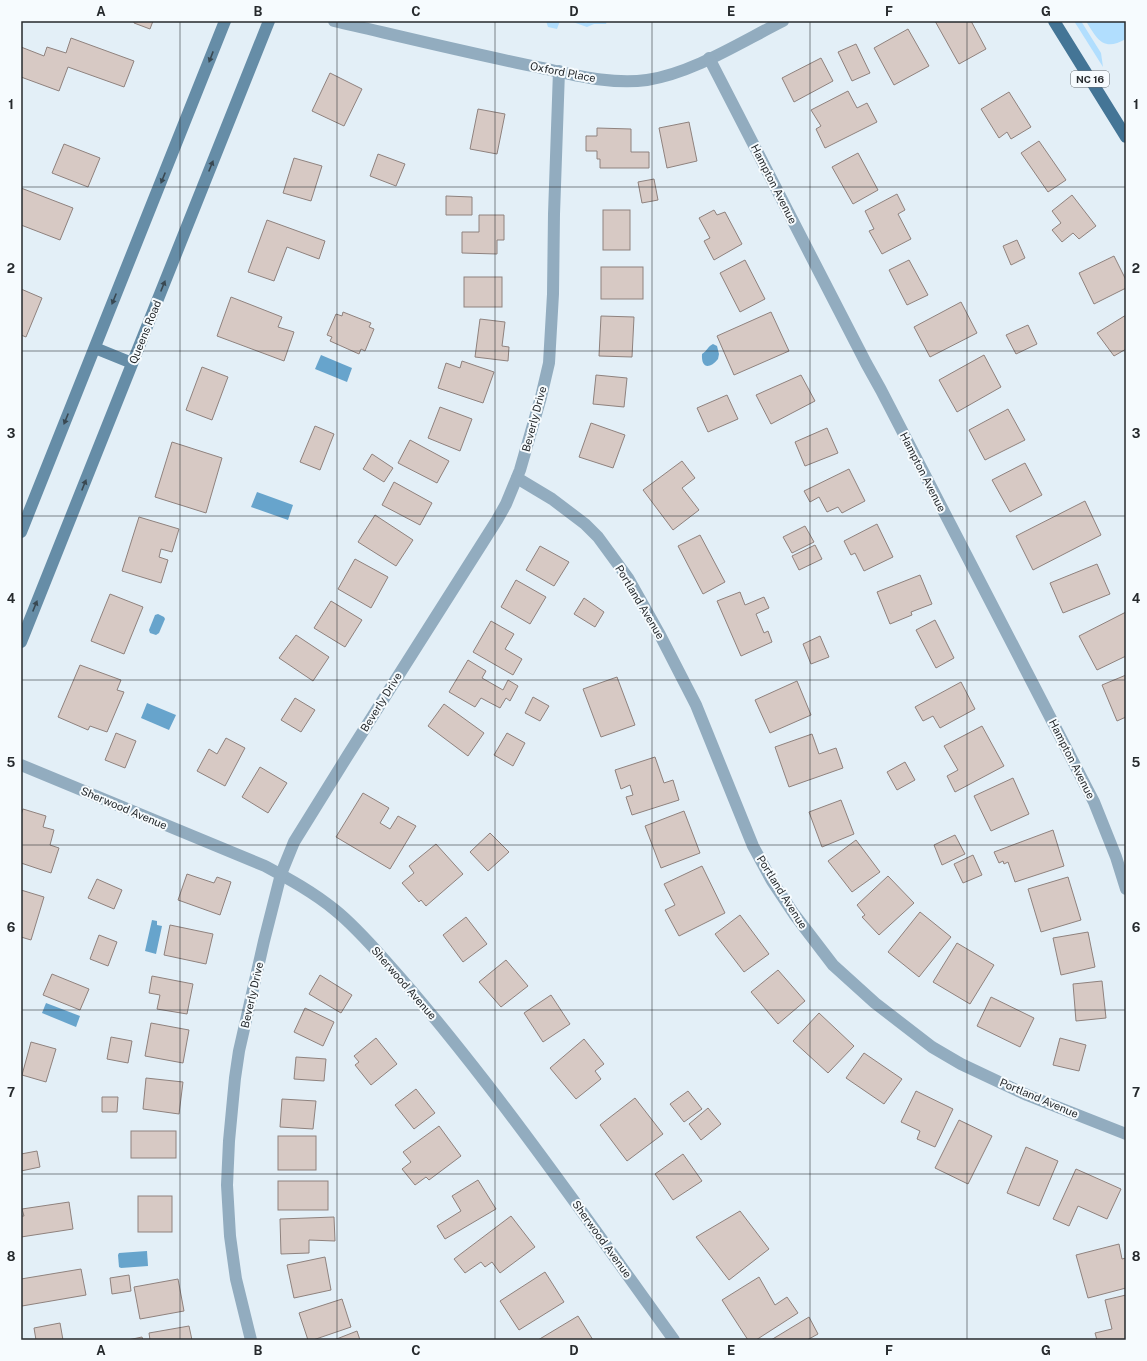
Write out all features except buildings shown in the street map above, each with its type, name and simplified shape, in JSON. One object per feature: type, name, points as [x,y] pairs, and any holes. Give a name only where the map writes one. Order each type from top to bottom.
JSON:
[{"type":"main road","name":"NC 16","points":[[1054,21],[1126,137]]},
{"type":"street","points":[[21,532],[225,21]]},
{"type":"street","name":"Queens Road","points":[[21,642],[269,21]]},
{"type":"street","name":"Oxford Place","points":[[334,21],[558,71],[619,81],[646,80],[672,74],[709,58],[783,21]]},
{"type":"street","name":"Hampton Avenue","points":[[709,58],[1079,771],[1100,814],[1126,889]]},
{"type":"street","name":"Beverly Drive","points":[[251,1340],[236,1279],[230,1236],[228,1185],[229,1141],[235,1078],[243,1031],[266,930],[284,862],[294,842],[360,734],[497,520],[506,504],[517,478],[541,397],[548,364],[553,294],[558,71]]},
{"type":"street","points":[[95,348],[132,363]]},
{"type":"street","name":"Portland Avenue","points":[[517,478],[552,499],[585,524],[598,537],[628,578],[660,635],[696,705],[753,846],[772,881],[794,914],[834,965],[875,1003],[916,1037],[961,1064],[1027,1095],[1126,1134]]},
{"type":"street","name":"Sherwood Avenue","points":[[21,765],[281,874],[321,900],[346,919],[368,941],[417,997],[472,1064],[525,1133],[674,1340]]},
{"type":"shaded area","points":[[546,21],[560,21],[557,29],[548,27]]},
{"type":"shaded area","points":[[570,21],[581,21],[586,23],[589,21],[607,21],[606,24],[594,24],[587,27]]},
{"type":"shaded area","points":[[1074,21],[1081,21],[1101,53],[1103,67]]},
{"type":"shaded area","points":[[1086,21],[1126,21],[1126,39],[1118,43],[1106,44],[1097,38]]},
{"type":"shaded area","points":[[713,344],[717,346],[719,354],[718,359],[712,365],[707,366],[703,363],[702,354]]},
{"type":"shaded area","points":[[321,355],[352,368],[347,382],[315,369]]},
{"type":"shaded area","points":[[257,492],[293,505],[288,520],[251,507]]},
{"type":"shaded area","points":[[158,614],[165,619],[159,633],[156,635],[150,633],[149,630],[155,615]]},
{"type":"shaded area","points":[[147,703],[176,715],[169,730],[141,718]]},
{"type":"shaded area","points":[[152,920],[157,921],[157,925],[162,926],[156,954],[145,951]]},
{"type":"shaded area","points":[[46,1003],[80,1016],[76,1027],[42,1013]]},
{"type":"shaded area","points":[[147,1251],[148,1266],[119,1267],[119,1253]]}]
